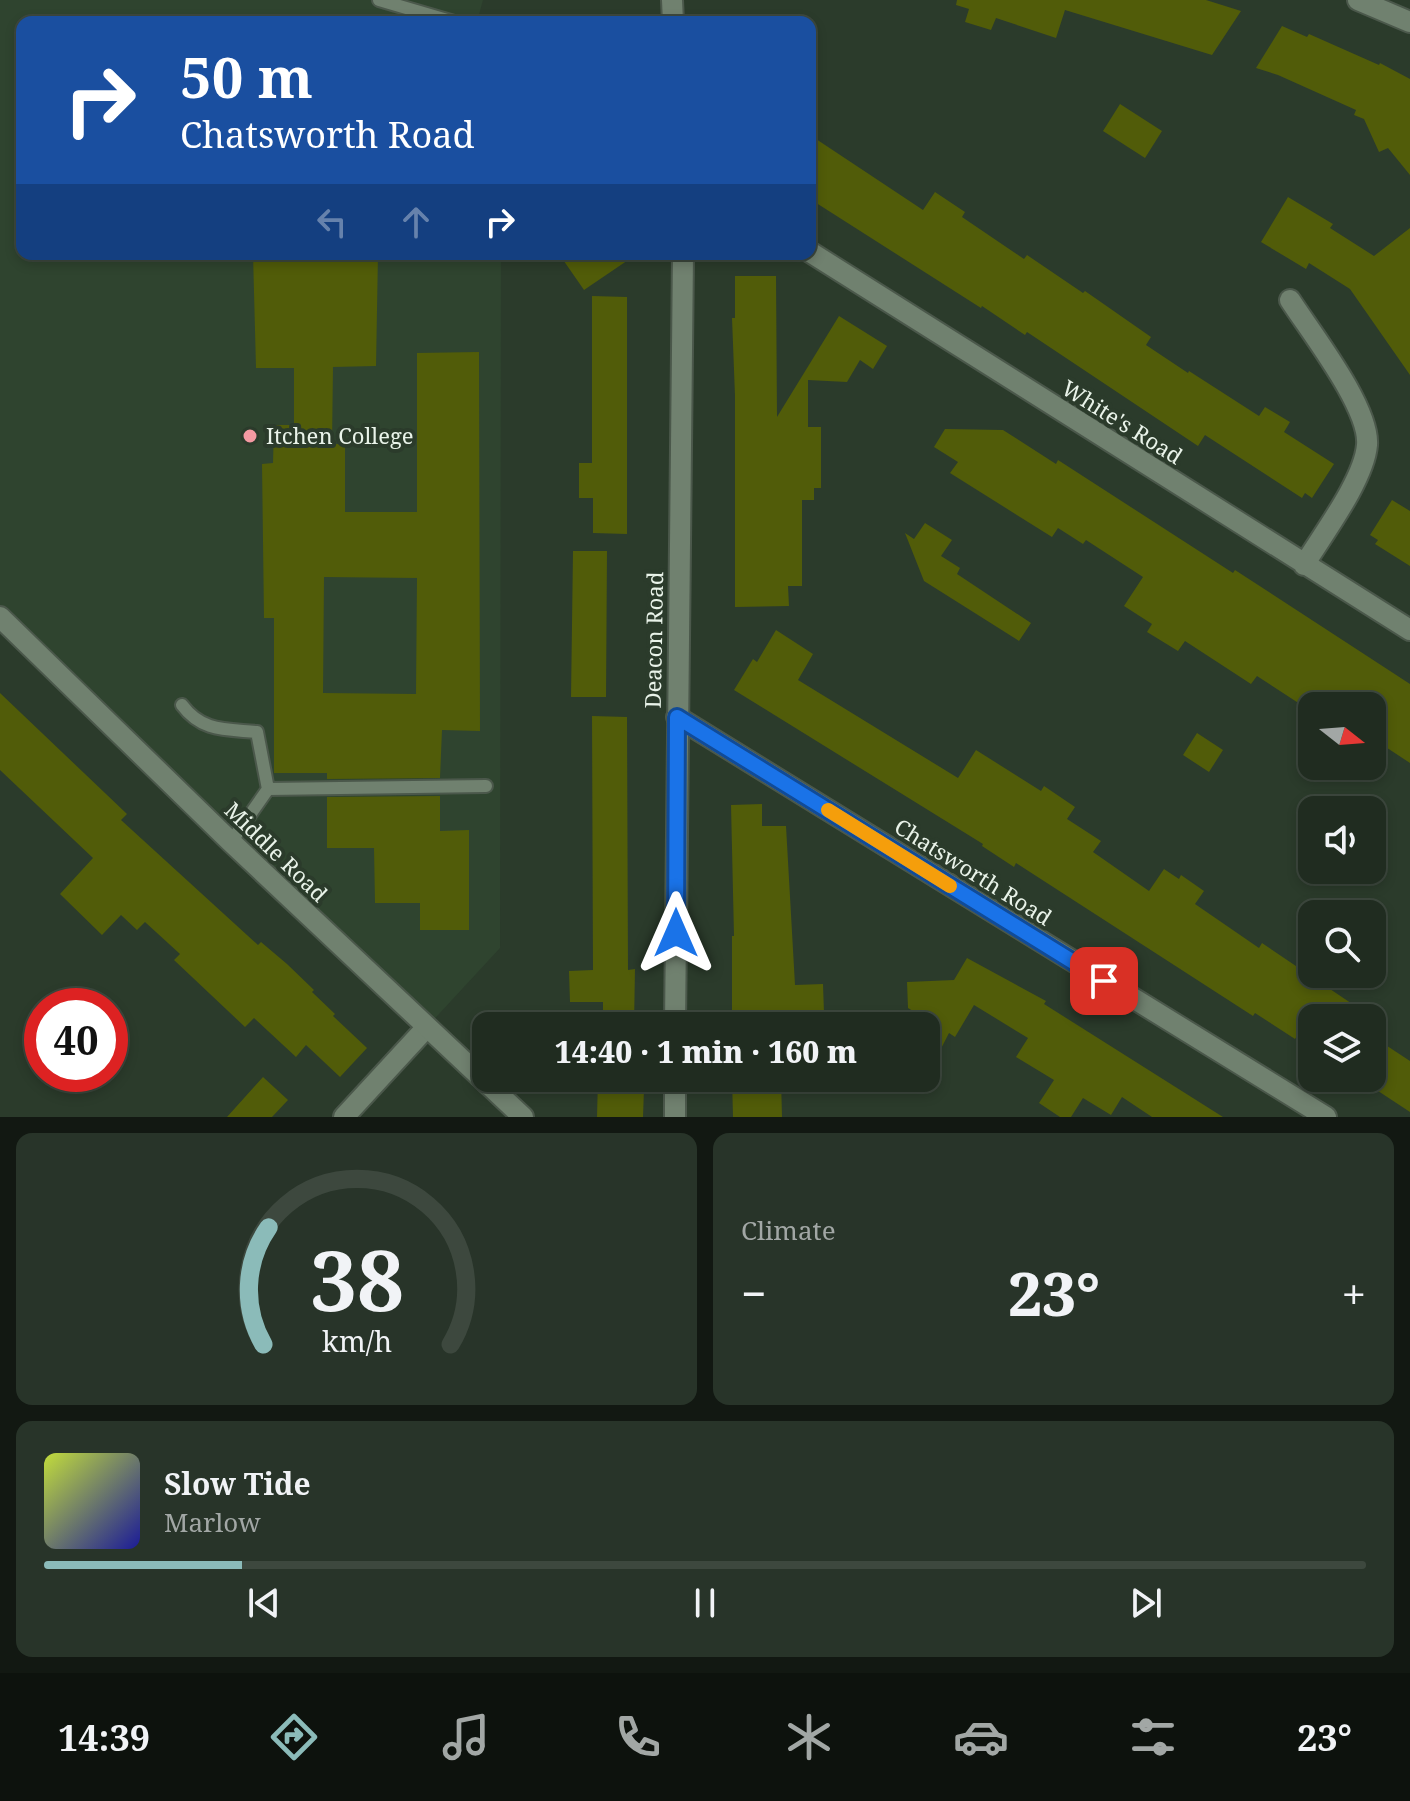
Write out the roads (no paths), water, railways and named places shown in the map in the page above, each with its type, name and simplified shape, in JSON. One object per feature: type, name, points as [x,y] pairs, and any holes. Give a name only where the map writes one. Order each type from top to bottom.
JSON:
[{"type":"street","points":[[1364,1],[1410,22]]},
{"type":"street","name":"White's Road","points":[[816,256],[1410,630]]},
{"type":"street","name":"Deacon Road","points":[[675,1012],[683,260]]},
{"type":"street","points":[[1290,300],[1358,406],[1367,437],[1362,466],[1354,483],[1304,565]]},
{"type":"street","name":"Middle Road","points":[[0,617],[231,842],[523,1117]]},
{"type":"street","name":"Chatsworth Road","points":[[677,717],[1326,1117]]},
{"type":"street","points":[[344,1117],[426,1028]]},
{"type":"street","points":[[675,1092],[675,1117]]},
{"type":"lane","points":[[379,0],[434,16]]},
{"type":"lane","points":[[182,705],[190,716],[207,727],[257,732],[268,789],[231,842]]},
{"type":"lane","points":[[268,789],[486,786]]},
{"type":"place","name":"Itchen College","points":[[250,436]]}]
